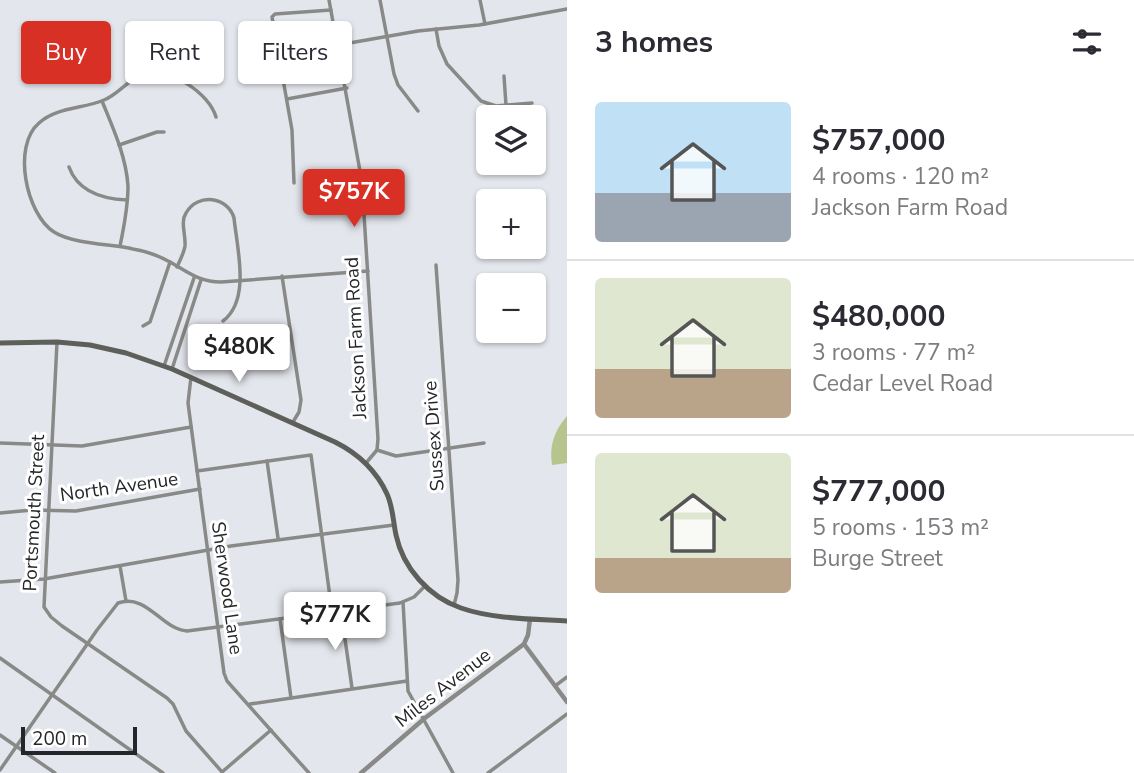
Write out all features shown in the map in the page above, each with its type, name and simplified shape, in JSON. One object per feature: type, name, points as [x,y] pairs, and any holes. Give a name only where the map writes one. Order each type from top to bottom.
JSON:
[{"type":"main road","points":[[0,343],[57,342],[107,349],[164,366],[341,445],[366,464],[386,492],[403,556],[425,586],[454,605],[479,613],[567,621]]},
{"type":"street","name":"Jackson Farm Road","points":[[329,0],[333,21]]},
{"type":"street","points":[[380,0],[396,80],[418,111]]},
{"type":"street","points":[[480,0],[485,24]]},
{"type":"street","points":[[352,42],[485,24],[567,9]]},
{"type":"street","points":[[294,183],[293,140],[271,19],[274,15],[331,10]]},
{"type":"street","points":[[436,29],[442,54],[461,81],[485,103],[532,103]]},
{"type":"street","points":[[216,117],[211,104],[201,95],[174,77],[161,73],[140,76],[102,101],[56,112],[39,122],[26,143],[24,166],[33,206],[39,218],[48,228],[64,236],[146,252],[201,280],[368,271]]},
{"type":"street","points":[[504,76],[506,105]]},
{"type":"street","name":"Jackson Farm Road","points":[[345,84],[362,182],[377,450]]},
{"type":"street","points":[[287,99],[346,88]]},
{"type":"street","points":[[102,101],[119,145],[127,179],[127,200],[120,246]]},
{"type":"street","points":[[119,145],[164,132]]},
{"type":"street","points":[[69,167],[75,180],[91,193],[105,198],[127,200]]},
{"type":"street","points":[[177,267],[185,245],[186,214],[194,205],[214,198],[225,204],[233,213],[239,293],[229,316],[223,321]]},
{"type":"street","points":[[143,326],[150,321],[170,262]]},
{"type":"street","name":"Sussex Drive","points":[[436,265],[458,586],[454,605]]},
{"type":"street","points":[[282,276],[301,400],[299,412],[293,422]]},
{"type":"street","points":[[164,366],[194,278]]},
{"type":"street","points":[[172,369],[201,280]]},
{"type":"street","name":"Portsmouth Street","points":[[57,342],[43,603],[46,611],[167,698],[173,704],[186,731],[222,773]]},
{"type":"street","name":"Sherwood Lane","points":[[191,377],[187,399],[225,677],[309,773]]},
{"type":"street","points":[[0,443],[82,446],[191,428]]},
{"type":"street","points":[[366,464],[377,450],[396,456],[484,443]]},
{"type":"street","name":"North Avenue","points":[[197,471],[311,455],[321,533]]},
{"type":"street","points":[[267,461],[278,539]]},
{"type":"street","name":"North Avenue","points":[[0,513],[76,511],[200,489]]},
{"type":"street","points":[[0,582],[44,579],[278,539],[394,525]]},
{"type":"street","points":[[321,533],[332,612]]},
{"type":"street","points":[[120,566],[126,601]]},
{"type":"street","points":[[0,770],[115,605],[137,601],[180,630],[402,602],[414,597],[425,586]]},
{"type":"street","points":[[402,602],[410,698],[425,718],[453,773]]},
{"type":"street","points":[[341,611],[352,689]]},
{"type":"street","points":[[530,618],[524,644],[567,702]]},
{"type":"street","points":[[280,619],[291,698]]},
{"type":"street","name":"Miles Avenue","points":[[361,773],[425,718],[524,644]]},
{"type":"street","points":[[0,658],[163,773]]},
{"type":"street","points":[[555,686],[567,677]]},
{"type":"street","points":[[248,704],[407,681]]},
{"type":"street","points":[[488,773],[567,714]]},
{"type":"street","points":[[222,773],[271,730]]},
{"type":"street","points":[[0,734],[55,773]]},
{"type":"green space","points":[[567,416],[567,463],[552,465],[554,439]]}]
